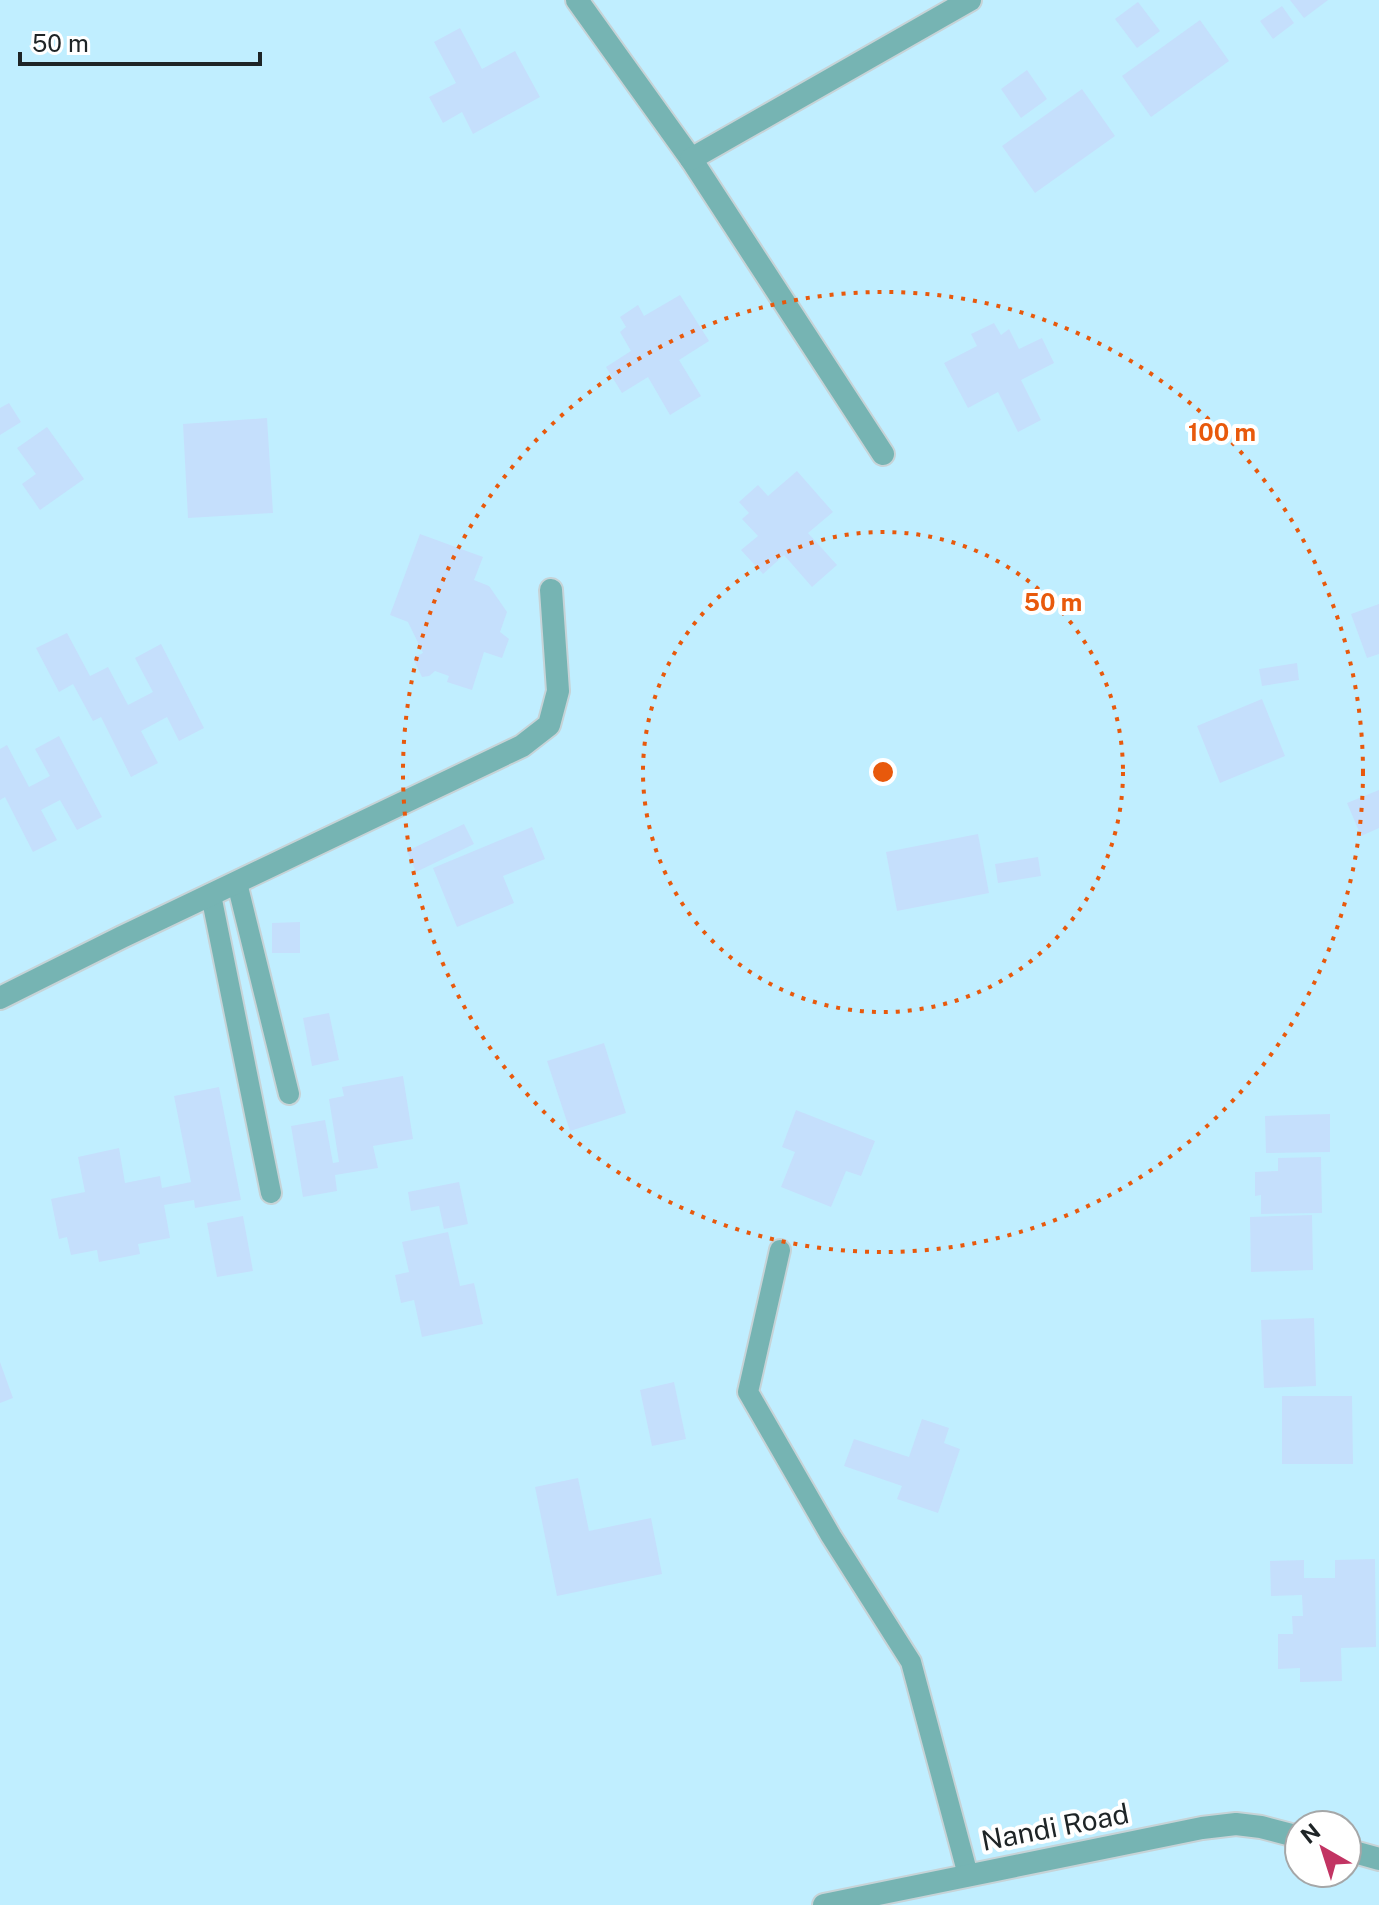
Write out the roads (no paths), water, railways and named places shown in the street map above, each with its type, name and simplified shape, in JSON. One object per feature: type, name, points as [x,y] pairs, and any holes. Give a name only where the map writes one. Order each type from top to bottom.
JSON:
[{"type":"street","points":[[577,0],[691,159],[883,454]]},
{"type":"street","points":[[691,159],[970,0]]},
{"type":"street","points":[[0,998],[522,746],[549,725],[558,691],[551,590]]},
{"type":"street","name":"Nandi Road","points":[[824,1905],[1202,1828],[1236,1824],[1283,1833]]},
{"type":"lane","points":[[237,883],[289,1094]]},
{"type":"lane","points":[[211,895],[271,1193]]},
{"type":"lane","points":[[780,1250],[748,1392],[831,1536],[911,1662],[968,1875]]}]
